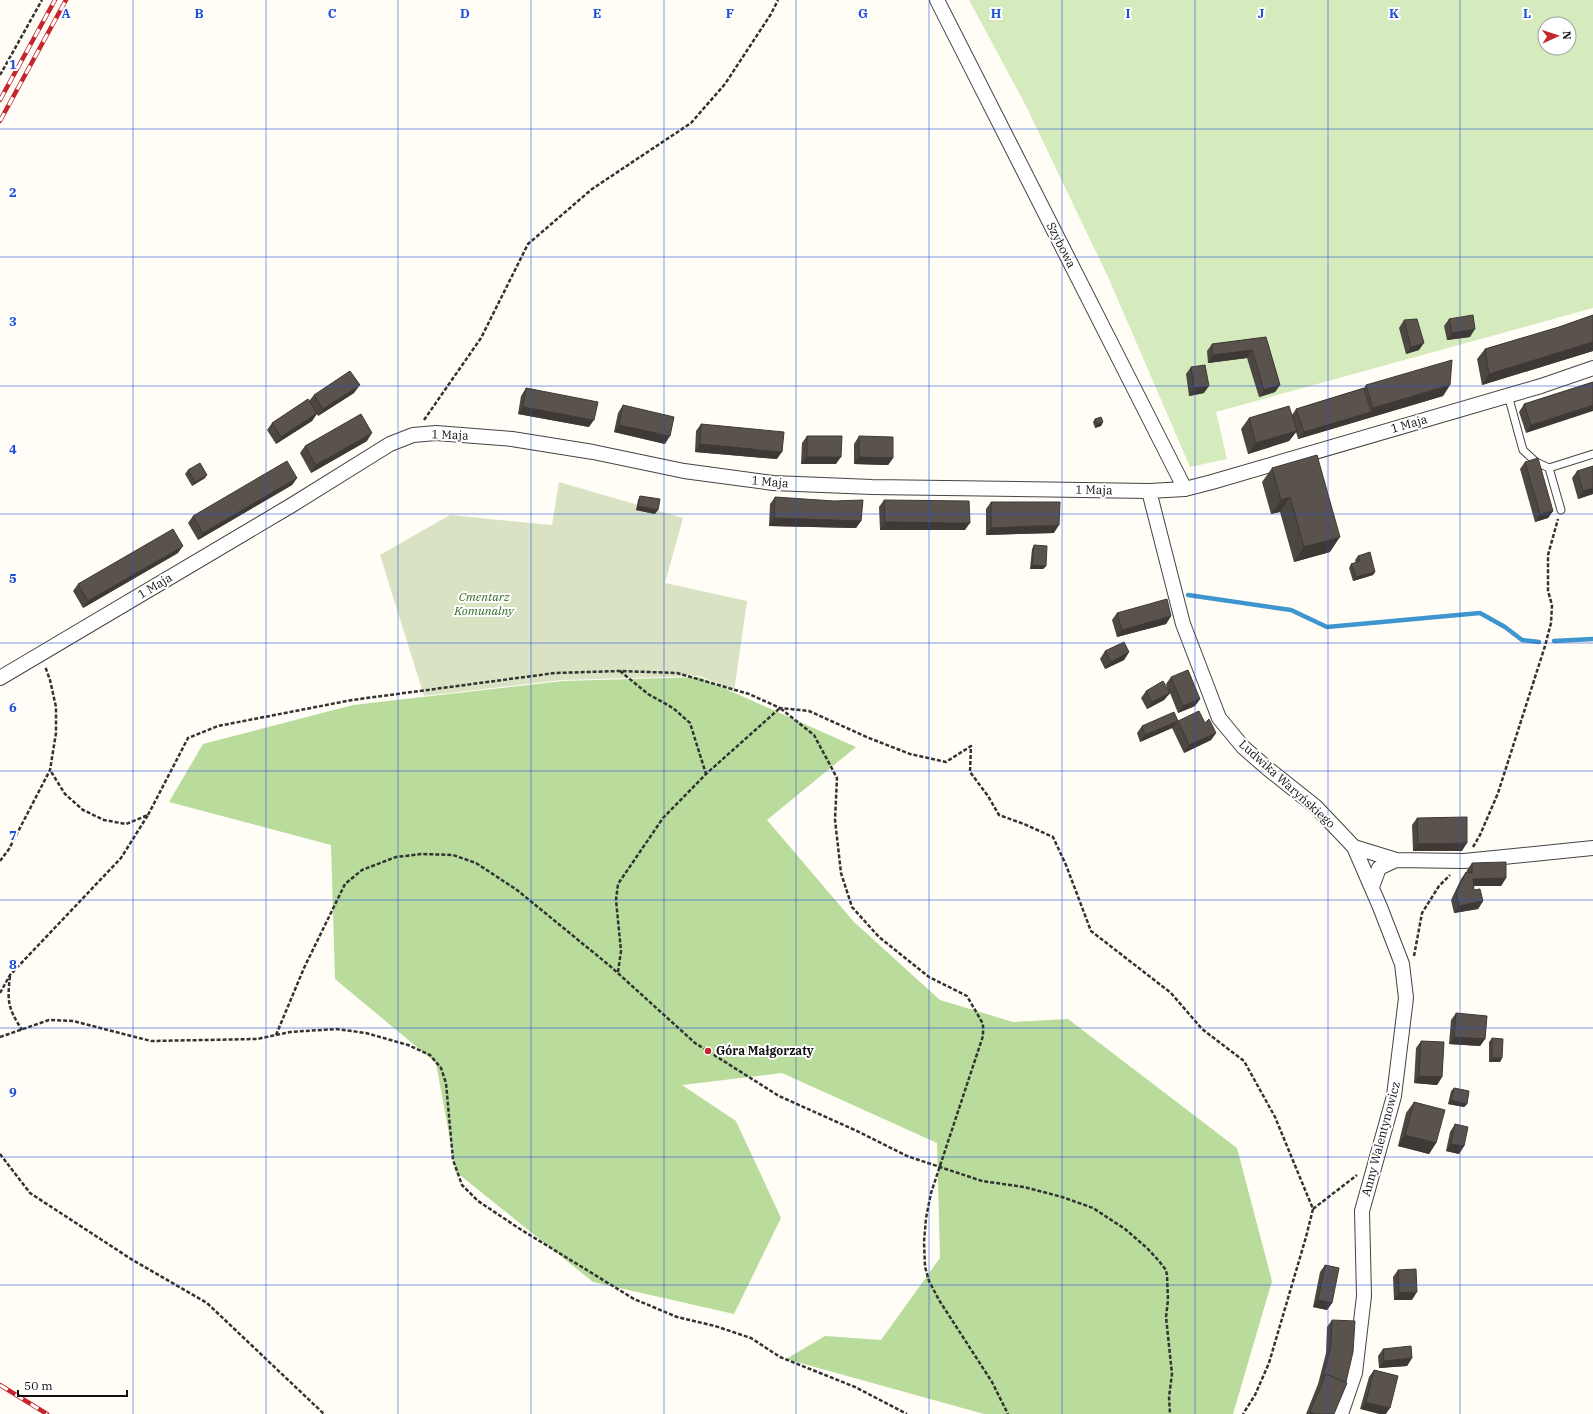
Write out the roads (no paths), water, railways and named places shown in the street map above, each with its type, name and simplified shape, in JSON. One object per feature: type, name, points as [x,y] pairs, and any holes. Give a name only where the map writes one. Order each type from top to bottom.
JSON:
[{"type":"street","name":"Szybowa","points":[[937,0],[1185,489]]},
{"type":"street","name":"1 Maja","points":[[0,678],[292,505],[390,444],[413,435],[436,434],[512,438],[593,452],[684,471],[773,483],[872,487],[1149,491],[1185,489],[1508,395],[1593,368]]},
{"type":"street","name":"Ludwika Waryńskiego","points":[[1149,491],[1184,624],[1219,718],[1243,747],[1266,768],[1316,807],[1354,847],[1396,860],[1464,861],[1593,848]]},
{"type":"street","name":"Anny Walentynowicz","points":[[1341,1414],[1355,1372],[1364,1296],[1362,1212],[1394,1096],[1406,998],[1402,964],[1372,887],[1354,847]]},
{"type":"street","points":[[1372,887],[1379,868],[1396,860]]},
{"type":"lane","points":[[1508,395],[1523,450],[1536,462],[1549,468],[1593,454]]},
{"type":"lane","points":[[1549,468],[1561,510]]},
{"type":"waterway","points":[[1188,595],[1291,610],[1327,627],[1480,613],[1505,627],[1522,640],[1539,642]]},
{"type":"waterway","points":[[1554,641],[1593,639]]},
{"type":"railway","points":[[0,100],[55,0]]},
{"type":"railway","points":[[0,121],[66,0]]},
{"type":"railway","points":[[0,1385],[47,1414]]},
{"type":"place","name":"Góra Małgorzaty","points":[[708,1051]]},
{"type":"park label","name":"Cmentarz Komunalny","points":[[484,604]]}]
